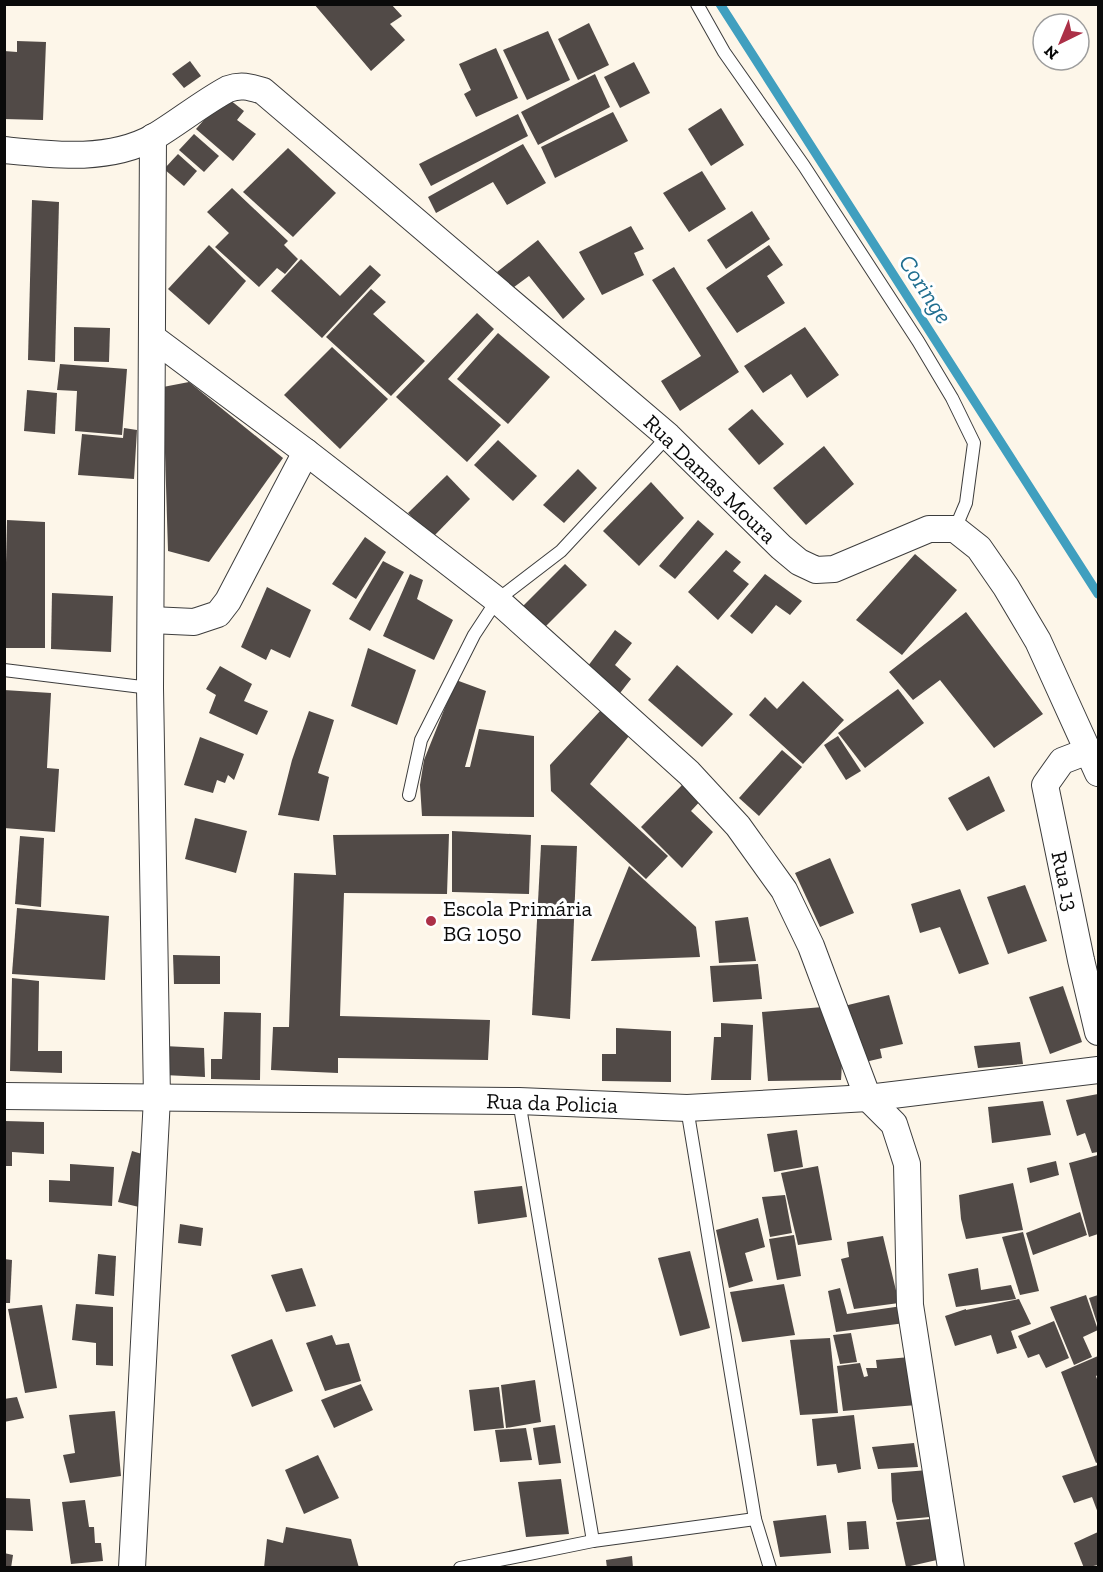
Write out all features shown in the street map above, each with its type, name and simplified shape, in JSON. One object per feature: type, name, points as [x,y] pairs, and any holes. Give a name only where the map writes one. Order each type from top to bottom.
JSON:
[{"type":"street","name":"Rua Damas Moura","points":[[153,137],[212,98],[238,85],[263,91],[668,436],[781,547],[800,562],[816,570],[834,569],[929,529],[955,529]]},
{"type":"street","points":[[4,150],[40,154],[86,154],[120,151],[153,137],[150,688],[157,1098],[132,1568]]},
{"type":"street","points":[[153,338],[306,452],[497,600],[689,773],[738,826],[784,891],[806,936],[833,1002],[868,1098],[894,1124],[907,1164],[910,1305],[951,1568]]},
{"type":"street","points":[[151,620],[194,622],[218,614],[228,601],[306,452]]},
{"type":"street","points":[[955,529],[979,548],[1038,640],[1093,762]]},
{"type":"street","name":"Rua 13","points":[[1093,762],[1062,761],[1045,785],[1098,1032]]},
{"type":"street","name":"Rua da Policia","points":[[4,1096],[519,1101],[687,1108],[868,1098],[1098,1070]]},
{"type":"lane","points":[[697,4],[724,52],[804,166],[918,341],[952,398],[974,443],[966,503],[955,529]]},
{"type":"lane","points":[[409,795],[421,740],[474,635],[497,600],[561,551],[668,436]]},
{"type":"lane","points":[[4,670],[150,688]]},
{"type":"lane","points":[[519,1101],[593,1541]]},
{"type":"lane","points":[[687,1108],[755,1519],[770,1568]]},
{"type":"lane","points":[[460,1568],[593,1541],[755,1519]]},
{"type":"building","points":[[314,4],[391,4],[402,16],[390,24],[405,40],[371,71]]},
{"type":"building","points":[[589,23],[609,65],[578,80],[558,39]]},
{"type":"building","points":[[548,31],[570,80],[527,100],[503,50]]},
{"type":"building","points":[[17,41],[46,42],[43,120],[4,119],[4,51],[17,52]]},
{"type":"building","points":[[496,48],[518,98],[476,117],[464,94],[471,90],[459,64]]},
{"type":"building","points":[[190,61],[201,76],[184,88],[172,74]]},
{"type":"building","points":[[634,62],[650,93],[620,108],[604,77]]},
{"type":"building","points":[[595,74],[610,107],[538,145],[521,112]]},
{"type":"building","points":[[225,96],[244,111],[237,120],[256,134],[233,161],[196,129]]},
{"type":"building","points":[[721,108],[744,145],[711,166],[688,129]]},
{"type":"building","points":[[613,112],[628,141],[555,178],[541,147]]},
{"type":"building","points":[[518,114],[528,136],[431,186],[419,164]]},
{"type":"building","points":[[194,134],[219,156],[204,172],[179,150]]},
{"type":"building","points":[[523,144],[546,183],[507,205],[493,182],[436,213],[428,197]]},
{"type":"building","points":[[288,148],[336,193],[293,237],[243,192]]},
{"type":"building","points":[[178,154],[197,171],[184,186],[164,169]]},
{"type":"building","points":[[702,171],[726,209],[689,232],[663,193]]},
{"type":"building","points":[[232,188],[288,241],[284,245],[298,259],[285,274],[277,268],[259,287],[215,247],[229,233],[207,212]]},
{"type":"building","points":[[32,200],[59,202],[55,362],[28,360]]},
{"type":"building","points":[[752,211],[770,239],[726,269],[707,240]]},
{"type":"building","points":[[631,226],[644,249],[634,253],[644,275],[602,295],[579,252]]},
{"type":"building","points":[[538,240],[585,299],[563,319],[529,276],[510,290],[497,272]]},
{"type":"building","points":[[209,245],[246,281],[209,325],[168,289]]},
{"type":"building","points":[[769,245],[783,265],[767,276],[785,303],[737,333],[706,288]]},
{"type":"building","points":[[301,259],[340,296],[370,265],[381,275],[322,338],[271,291]]},
{"type":"building","points":[[674,267],[739,372],[680,411],[661,381],[701,356],[652,280]]},
{"type":"building","points":[[371,289],[386,302],[373,314],[425,361],[391,396],[326,337]]},
{"type":"building","points":[[477,313],[494,329],[448,379],[501,425],[467,462],[396,397]]},
{"type":"building","points":[[74,327],[110,328],[109,362],[74,361]]},
{"type":"building","points":[[805,327],[839,375],[807,398],[791,374],[763,393],[744,366]]},
{"type":"building","points":[[498,333],[550,377],[508,424],[457,379]]},
{"type":"building","points":[[332,347],[388,399],[340,449],[284,395]]},
{"type":"building","points":[[60,364],[127,369],[122,435],[75,431],[77,391],[57,390]]},
{"type":"building","points":[[189,382],[283,458],[209,562],[168,551],[163,387]]},
{"type":"building","points":[[27,390],[57,393],[55,434],[24,431]]},
{"type":"building","points":[[752,409],[784,444],[759,465],[728,429]]},
{"type":"building","points":[[124,428],[137,430],[134,479],[78,475],[82,434],[123,438]]},
{"type":"building","points":[[498,440],[537,476],[513,501],[474,465]]},
{"type":"building","points":[[824,446],[854,484],[806,525],[773,488]]},
{"type":"building","points":[[578,469],[597,488],[564,523],[543,505]]},
{"type":"building","points":[[447,475],[470,499],[433,537],[408,513]]},
{"type":"building","points":[[651,482],[684,518],[639,566],[603,531]]},
{"type":"building","points":[[7,520],[45,522],[45,648],[4,648]]},
{"type":"building","points":[[698,520],[714,534],[675,579],[659,566]]},
{"type":"building","points":[[365,537],[386,552],[356,599],[332,584]]},
{"type":"building","points":[[726,550],[741,562],[733,571],[749,584],[718,620],[688,592]]},
{"type":"building","points":[[915,554],[957,590],[902,655],[856,620]]},
{"type":"building","points":[[383,561],[404,572],[370,631],[349,619]]},
{"type":"building","points":[[565,564],[587,585],[541,631],[520,609]]},
{"type":"building","points":[[410,574],[423,580],[417,599],[453,620],[434,660],[383,636]]},
{"type":"building","points":[[765,574],[802,601],[790,615],[776,605],[752,634],[730,616]]},
{"type":"building","points":[[267,587],[311,610],[290,658],[271,649],[266,660],[241,647]]},
{"type":"building","points":[[52,593],[113,596],[111,652],[51,649]]},
{"type":"building","points":[[966,612],[1043,714],[994,748],[940,680],[913,700],[889,672]]},
{"type":"building","points":[[615,630],[632,643],[615,665],[631,679],[617,697],[585,670]]},
{"type":"building","points":[[368,648],[416,670],[397,725],[351,706]]},
{"type":"building","points":[[677,665],[733,714],[702,747],[648,700]]},
{"type":"building","points":[[220,666],[252,684],[244,701],[268,711],[257,735],[209,713],[216,695],[206,689]]},
{"type":"building","points":[[456,680],[486,691],[465,767],[470,767],[479,729],[534,736],[534,817],[422,816],[420,785],[424,760]]},
{"type":"building","points":[[803,681],[844,720],[803,764],[749,715],[765,697],[777,709]]},
{"type":"building","points":[[898,689],[924,723],[865,768],[838,733]]},
{"type":"building","points":[[4,690],[51,693],[47,768],[59,769],[55,832],[4,828]]},
{"type":"building","points":[[601,710],[629,736],[590,784],[668,856],[646,879],[551,791],[550,765]]},
{"type":"building","points":[[309,711],[334,720],[318,773],[329,777],[319,821],[278,815],[292,760]]},
{"type":"building","points":[[838,736],[861,771],[846,780],[824,745]]},
{"type":"building","points":[[200,737],[244,754],[234,780],[228,775],[225,783],[217,780],[213,793],[184,785]]},
{"type":"building","points":[[782,750],[802,767],[759,816],[739,798]]},
{"type":"building","points":[[989,776],[1005,811],[967,831],[948,798]]},
{"type":"building","points":[[685,782],[704,797],[691,811],[713,832],[682,868],[641,827]]},
{"type":"building","points":[[195,818],[247,831],[236,873],[185,859]]},
{"type":"building","points":[[452,831],[531,835],[529,894],[452,892]]},
{"type":"building","points":[[449,834],[447,894],[344,893],[340,1016],[490,1020],[488,1060],[338,1058],[338,1073],[271,1070],[273,1027],[289,1027],[294,873],[336,875],[333,835]]},
{"type":"building","points":[[20,836],[44,838],[41,907],[15,904]]},
{"type":"building","points":[[541,845],[577,846],[570,1019],[532,1015]]},
{"type":"building","points":[[830,858],[854,913],[820,927],[795,873]]},
{"type":"building","points":[[629,866],[696,927],[700,957],[591,961]]},
{"type":"building","points":[[1025,885],[1047,941],[1008,954],[987,897]]},
{"type":"building","points":[[960,889],[989,964],[959,974],[940,927],[920,933],[911,904]]},
{"type":"building","points":[[17,908],[109,916],[105,980],[12,974]]},
{"type":"building","points":[[748,917],[756,961],[719,963],[715,921]]},
{"type":"building","points":[[173,955],[220,956],[220,984],[174,984]]},
{"type":"building","points":[[758,964],[762,999],[713,1002],[710,966]]},
{"type":"building","points":[[12,978],[39,981],[38,1051],[62,1051],[62,1073],[10,1071]]},
{"type":"building","points":[[1063,986],[1082,1042],[1050,1054],[1029,997]]},
{"type":"building","points":[[889,995],[903,1044],[880,1049],[882,1058],[861,1063],[844,1006]]},
{"type":"building","points":[[823,1007],[842,1063],[841,1080],[768,1081],[762,1012]]},
{"type":"building","points":[[224,1012],[261,1013],[260,1080],[211,1079],[211,1059],[222,1059]]},
{"type":"building","points":[[721,1023],[753,1025],[751,1080],[711,1080],[714,1037],[721,1037]]},
{"type":"building","points":[[616,1028],[671,1031],[671,1082],[602,1081],[602,1054],[616,1054]]},
{"type":"building","points":[[1020,1042],[1023,1064],[978,1068],[974,1046]]},
{"type":"building","points":[[164,1046],[204,1048],[205,1077],[164,1075]]},
{"type":"building","points":[[1098,1094],[1098,1152],[1092,1153],[1085,1133],[1077,1136],[1066,1100]]},
{"type":"building","points":[[1043,1101],[1051,1135],[992,1143],[988,1107]]},
{"type":"building","points":[[4,1121],[44,1122],[44,1154],[12,1152],[12,1166],[4,1166]]},
{"type":"building","points":[[797,1130],[803,1167],[774,1172],[767,1134]]},
{"type":"building","points":[[132,1151],[152,1157],[139,1207],[118,1202]]},
{"type":"building","points":[[1098,1155],[1098,1234],[1089,1237],[1069,1163]]},
{"type":"building","points":[[1056,1161],[1059,1175],[1030,1183],[1027,1168]]},
{"type":"building","points":[[70,1164],[114,1167],[112,1206],[49,1202],[49,1180],[70,1181]]},
{"type":"building","points":[[818,1166],[832,1240],[798,1245],[781,1173]]},
{"type":"building","points":[[1013,1183],[1023,1230],[966,1239],[959,1195]]},
{"type":"building","points":[[522,1186],[527,1217],[478,1224],[474,1191]]},
{"type":"building","points":[[785,1195],[792,1233],[770,1237],[762,1197]]},
{"type":"building","points":[[1080,1212],[1087,1235],[1033,1255],[1026,1233]]},
{"type":"building","points":[[758,1218],[765,1247],[745,1253],[753,1281],[729,1288],[716,1230]]},
{"type":"building","points":[[180,1224],[203,1228],[201,1246],[178,1243]]},
{"type":"building","points":[[1023,1232],[1039,1291],[1020,1295],[1002,1237]]},
{"type":"building","points":[[794,1235],[801,1276],[777,1280],[769,1239]]},
{"type":"building","points":[[883,1236],[899,1303],[854,1309],[841,1259],[849,1257],[847,1242]]},
{"type":"building","points":[[690,1251],[710,1328],[680,1336],[658,1258]]},
{"type":"building","points":[[98,1254],[116,1256],[114,1296],[95,1294]]},
{"type":"building","points":[[4,1259],[12,1260],[10,1303],[4,1303]]},
{"type":"building","points":[[302,1268],[316,1306],[286,1312],[271,1275]]},
{"type":"building","points":[[978,1268],[981,1290],[1011,1285],[1016,1299],[956,1307],[948,1274]]},
{"type":"building","points":[[784,1284],[795,1335],[742,1342],[730,1292]]},
{"type":"building","points":[[840,1288],[847,1314],[902,1306],[905,1323],[836,1332],[828,1291]]},
{"type":"building","points":[[1086,1295],[1098,1330],[1083,1337],[1092,1357],[1074,1365],[1050,1307]]},
{"type":"building","points":[[1098,1295],[1098,1326],[1089,1298]]},
{"type":"building","points":[[1019,1299],[1031,1324],[1011,1331],[1017,1348],[997,1354],[991,1335],[955,1346],[945,1316],[966,1309]]},
{"type":"building","points":[[76,1304],[113,1307],[113,1366],[96,1365],[96,1343],[72,1340]]},
{"type":"building","points":[[42,1305],[57,1388],[25,1393],[8,1309]]},
{"type":"building","points":[[1054,1321],[1069,1358],[1046,1368],[1039,1354],[1028,1358],[1018,1336]]},
{"type":"building","points":[[851,1333],[857,1362],[840,1364],[833,1335]]},
{"type":"building","points":[[332,1335],[336,1345],[349,1343],[361,1381],[325,1391],[306,1343]]},
{"type":"building","points":[[830,1338],[838,1413],[800,1415],[790,1340]]},
{"type":"building","points":[[272,1339],[293,1391],[252,1407],[231,1355]]},
{"type":"building","points":[[1098,1356],[1098,1375],[1096,1376],[1098,1382],[1098,1462],[1096,1463],[1061,1372]]},
{"type":"building","points":[[910,1357],[917,1405],[843,1411],[837,1366],[860,1363],[864,1377],[868,1376],[866,1368],[877,1368],[876,1360]]},
{"type":"building","points":[[535,1380],[541,1422],[506,1428],[501,1385]]},
{"type":"building","points":[[361,1384],[373,1410],[334,1428],[321,1400]]},
{"type":"building","points":[[499,1387],[504,1428],[474,1431],[469,1390]]},
{"type":"building","points":[[17,1397],[24,1418],[4,1422],[4,1399]]},
{"type":"building","points":[[115,1411],[121,1476],[70,1483],[63,1455],[75,1453],[69,1415]]},
{"type":"building","points":[[854,1415],[861,1469],[838,1473],[836,1464],[817,1466],[812,1419]]},
{"type":"building","points":[[555,1425],[561,1463],[539,1465],[533,1428]]},
{"type":"building","points":[[526,1428],[532,1460],[500,1462],[495,1430]]},
{"type":"building","points":[[914,1443],[918,1467],[878,1469],[872,1447]]},
{"type":"building","points":[[318,1455],[339,1498],[304,1514],[285,1470]]},
{"type":"building","points":[[1098,1465],[1098,1513],[1092,1497],[1074,1503],[1062,1476]]},
{"type":"building","points":[[928,1470],[934,1495],[927,1496],[930,1517],[897,1520],[892,1501],[891,1473]]},
{"type":"building","points":[[561,1479],[569,1534],[526,1537],[518,1482]]},
{"type":"building","points":[[4,1498],[30,1499],[33,1531],[4,1530]]},
{"type":"building","points":[[85,1500],[89,1527],[94,1527],[95,1543],[101,1543],[103,1561],[71,1564],[62,1502]]},
{"type":"building","points":[[826,1515],[831,1553],[780,1557],[773,1521]]},
{"type":"building","points":[[930,1519],[937,1560],[906,1567],[896,1522]]},
{"type":"building","points":[[866,1521],[869,1549],[849,1550],[847,1522]]},
{"type":"building","points":[[286,1527],[351,1539],[359,1568],[264,1568],[267,1539],[283,1543]]},
{"type":"building","points":[[1098,1532],[1098,1565],[1084,1568],[1074,1543]]},
{"type":"building","points":[[4,1553],[13,1555],[11,1568],[4,1568]]},
{"type":"building","points":[[632,1556],[633,1568],[607,1568],[606,1560]]},
{"type":"waterway","name":"Coringe","points":[[720,4],[1098,594]]},
{"type":"place","name":"Escola Primária BG 1050","points":[[431,921]]}]
